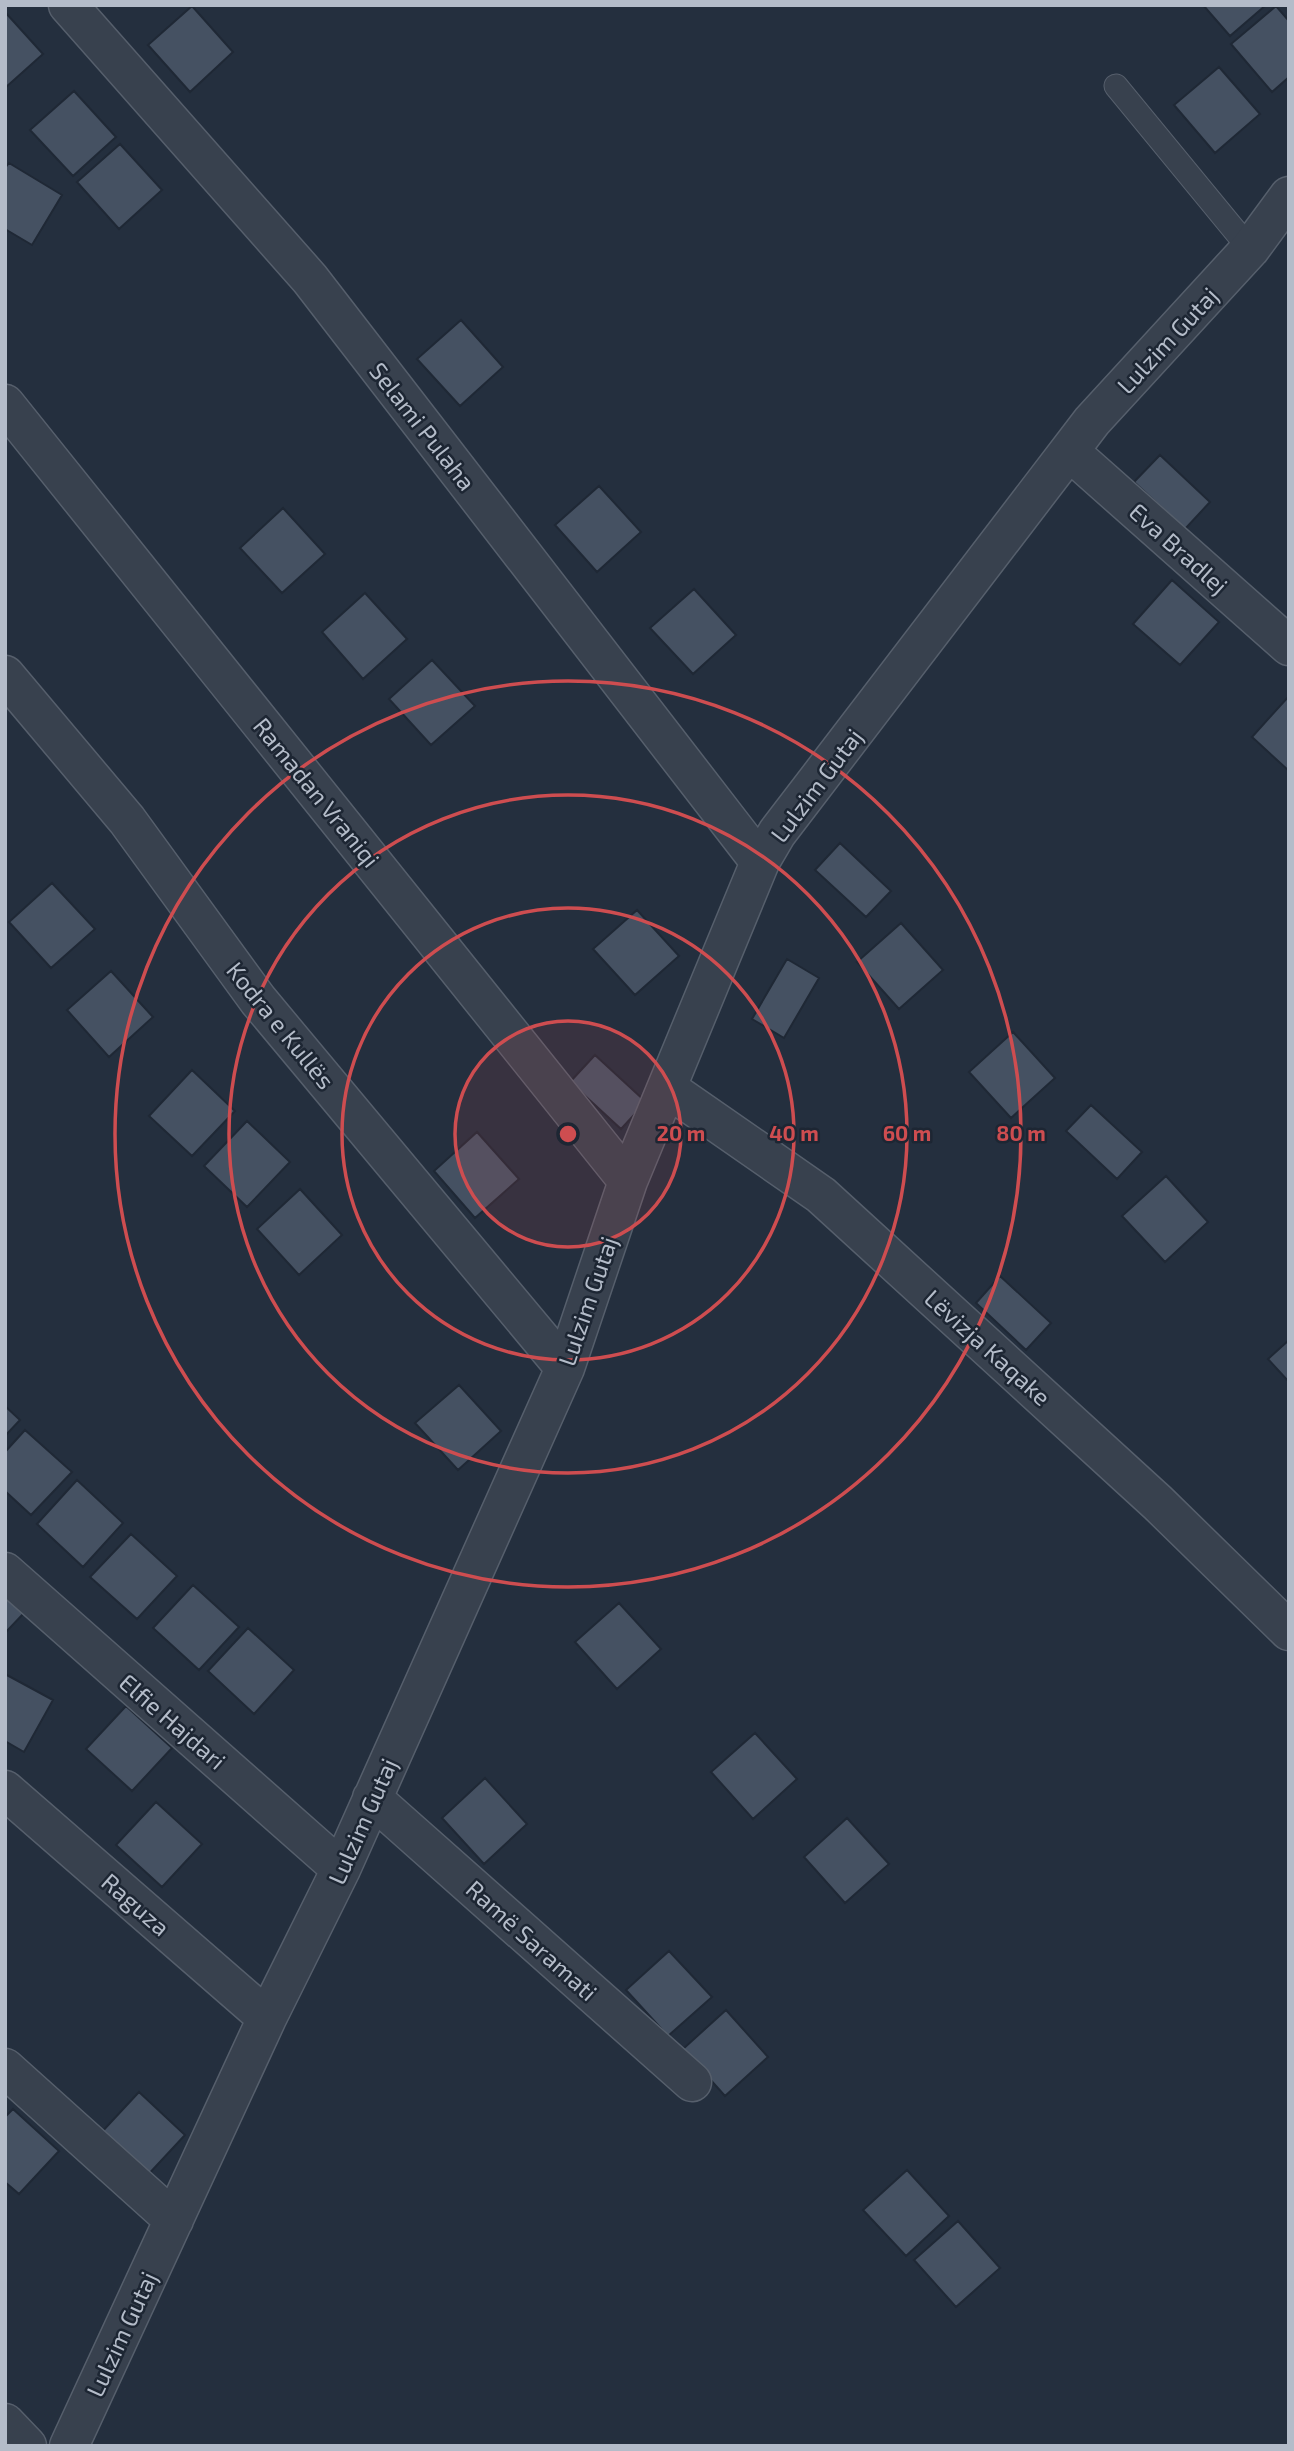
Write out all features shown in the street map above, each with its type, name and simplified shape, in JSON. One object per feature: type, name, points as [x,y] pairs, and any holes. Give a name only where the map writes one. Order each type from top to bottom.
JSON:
[{"type":"street","name":"Selami Pulaha","points":[[68,5],[310,279],[760,862]]},
{"type":"street","name":"Lulzim Gutaj","points":[[69,2446],[267,2018],[341,1869],[565,1368],[628,1181],[760,862],[786,822],[1092,421],[1250,249],[1289,196]]},
{"type":"street","name":"Ramadan Vraniqi","points":[[5,404],[628,1181]]},
{"type":"street","name":"Eva Bradlej","points":[[1069,451],[1289,646]]},
{"type":"street","name":"Kodra e Kullës","points":[[5,675],[127,820],[258,1000],[565,1368]]},
{"type":"street","name":"Lëvizja Kaqake","points":[[667,1088],[821,1195],[1158,1503],[1289,1631]]},
{"type":"street","name":"Elfie Hajdari","points":[[5,1572],[341,1869]]},
{"type":"street","name":"Raguza","points":[[5,1790],[267,2018]]},
{"type":"street","name":"Ramë Saramati","points":[[372,1798],[692,2082]]},
{"type":"street","points":[[5,2068],[174,2220]]},
{"type":"street","points":[[5,2423],[27,2446]]},
{"type":"lane","points":[[1116,86],[1250,249]]},
{"type":"building","points":[[1203,5],[1266,5],[1230,36]]},
{"type":"building","points":[[192,6],[233,52],[190,92],[148,45]]},
{"type":"building","points":[[1276,6],[1289,21],[1289,77],[1272,92],[1231,44]]},
{"type":"building","points":[[5,12],[43,54],[5,88]]},
{"type":"building","points":[[1219,67],[1260,114],[1215,153],[1174,105]]},
{"type":"building","points":[[74,91],[116,137],[73,176],[30,130]]},
{"type":"building","points":[[120,144],[162,190],[119,229],[77,182]]},
{"type":"building","points":[[9,163],[62,195],[32,245],[5,229],[5,168]]},
{"type":"building","points":[[461,320],[503,367],[460,406],[417,359]]},
{"type":"building","points":[[1160,455],[1210,502],[1185,529],[1134,482]]},
{"type":"building","points":[[599,486],[641,532],[597,572],[555,525]]},
{"type":"building","points":[[283,508],[325,554],[282,593],[240,548]]},
{"type":"building","points":[[1172,580],[1219,622],[1180,665],[1133,624]]},
{"type":"building","points":[[694,589],[736,635],[693,674],[650,628]]},
{"type":"building","points":[[365,593],[407,639],[363,679],[322,632]]},
{"type":"building","points":[[432,660],[475,706],[431,745],[389,699]]},
{"type":"building","points":[[1289,696],[1289,771],[1252,737]]},
{"type":"building","points":[[840,843],[891,891],[866,917],[815,870]]},
{"type":"building","points":[[52,883],[95,929],[51,968],[9,922]]},
{"type":"building","points":[[637,910],[679,956],[635,995],[593,949]]},
{"type":"building","points":[[901,923],[943,970],[899,1009],[857,962]]},
{"type":"building","points":[[787,959],[819,978],[784,1038],[752,1019]]},
{"type":"building","points":[[111,971],[153,1017],[109,1057],[67,1010]]},
{"type":"building","points":[[1013,1032],[1055,1078],[1011,1118],[969,1072]]},
{"type":"building","points":[[595,1055],[646,1102],[621,1129],[570,1082]]},
{"type":"building","points":[[192,1070],[235,1111],[192,1156],[149,1116]]},
{"type":"building","points":[[1091,1105],[1142,1152],[1117,1179],[1066,1131]]},
{"type":"building","points":[[247,1121],[290,1162],[247,1207],[204,1166]]},
{"type":"building","points":[[477,1132],[519,1179],[475,1218],[434,1171]]},
{"type":"building","points":[[1166,1176],[1208,1222],[1165,1262],[1122,1216]]},
{"type":"building","points":[[300,1189],[342,1235],[299,1275],[257,1229]]},
{"type":"building","points":[[1000,1276],[1051,1323],[1026,1350],[976,1303]]},
{"type":"building","points":[[1289,1340],[1289,1382],[1268,1359]]},
{"type":"building","points":[[459,1385],[501,1431],[458,1470],[415,1423]]},
{"type":"building","points":[[5,1406],[20,1420],[5,1436]]},
{"type":"building","points":[[25,1430],[72,1472],[31,1515],[5,1491],[5,1452]]},
{"type":"building","points":[[77,1480],[123,1523],[83,1567],[37,1524]]},
{"type":"building","points":[[131,1534],[177,1576],[137,1619],[90,1577]]},
{"type":"building","points":[[193,1585],[239,1627],[199,1670],[153,1628]]},
{"type":"building","points":[[5,1593],[25,1612],[5,1633]]},
{"type":"building","points":[[619,1603],[661,1649],[617,1689],[575,1642]]},
{"type":"building","points":[[248,1628],[294,1670],[254,1714],[208,1671]]},
{"type":"building","points":[[5,1674],[53,1700],[24,1752],[5,1741]]},
{"type":"building","points":[[126,1706],[172,1748],[132,1791],[86,1749]]},
{"type":"building","points":[[755,1733],[797,1779],[753,1819],[711,1772]]},
{"type":"building","points":[[485,1778],[527,1824],[484,1864],[442,1818]]},
{"type":"building","points":[[156,1802],[202,1844],[162,1887],[116,1845]]},
{"type":"building","points":[[847,1818],[889,1864],[845,1903],[804,1857]]},
{"type":"building","points":[[669,1951],[712,1997],[668,2036],[626,1990]]},
{"type":"building","points":[[726,2010],[768,2057],[725,2096],[683,2049]]},
{"type":"building","points":[[139,2092],[185,2135],[145,2178],[99,2135]]},
{"type":"building","points":[[13,2109],[59,2151],[19,2194],[5,2182],[5,2117]]},
{"type":"building","points":[[907,2170],[949,2216],[906,2256],[863,2210]]},
{"type":"building","points":[[958,2221],[1000,2268],[956,2307],[914,2260]]}]
